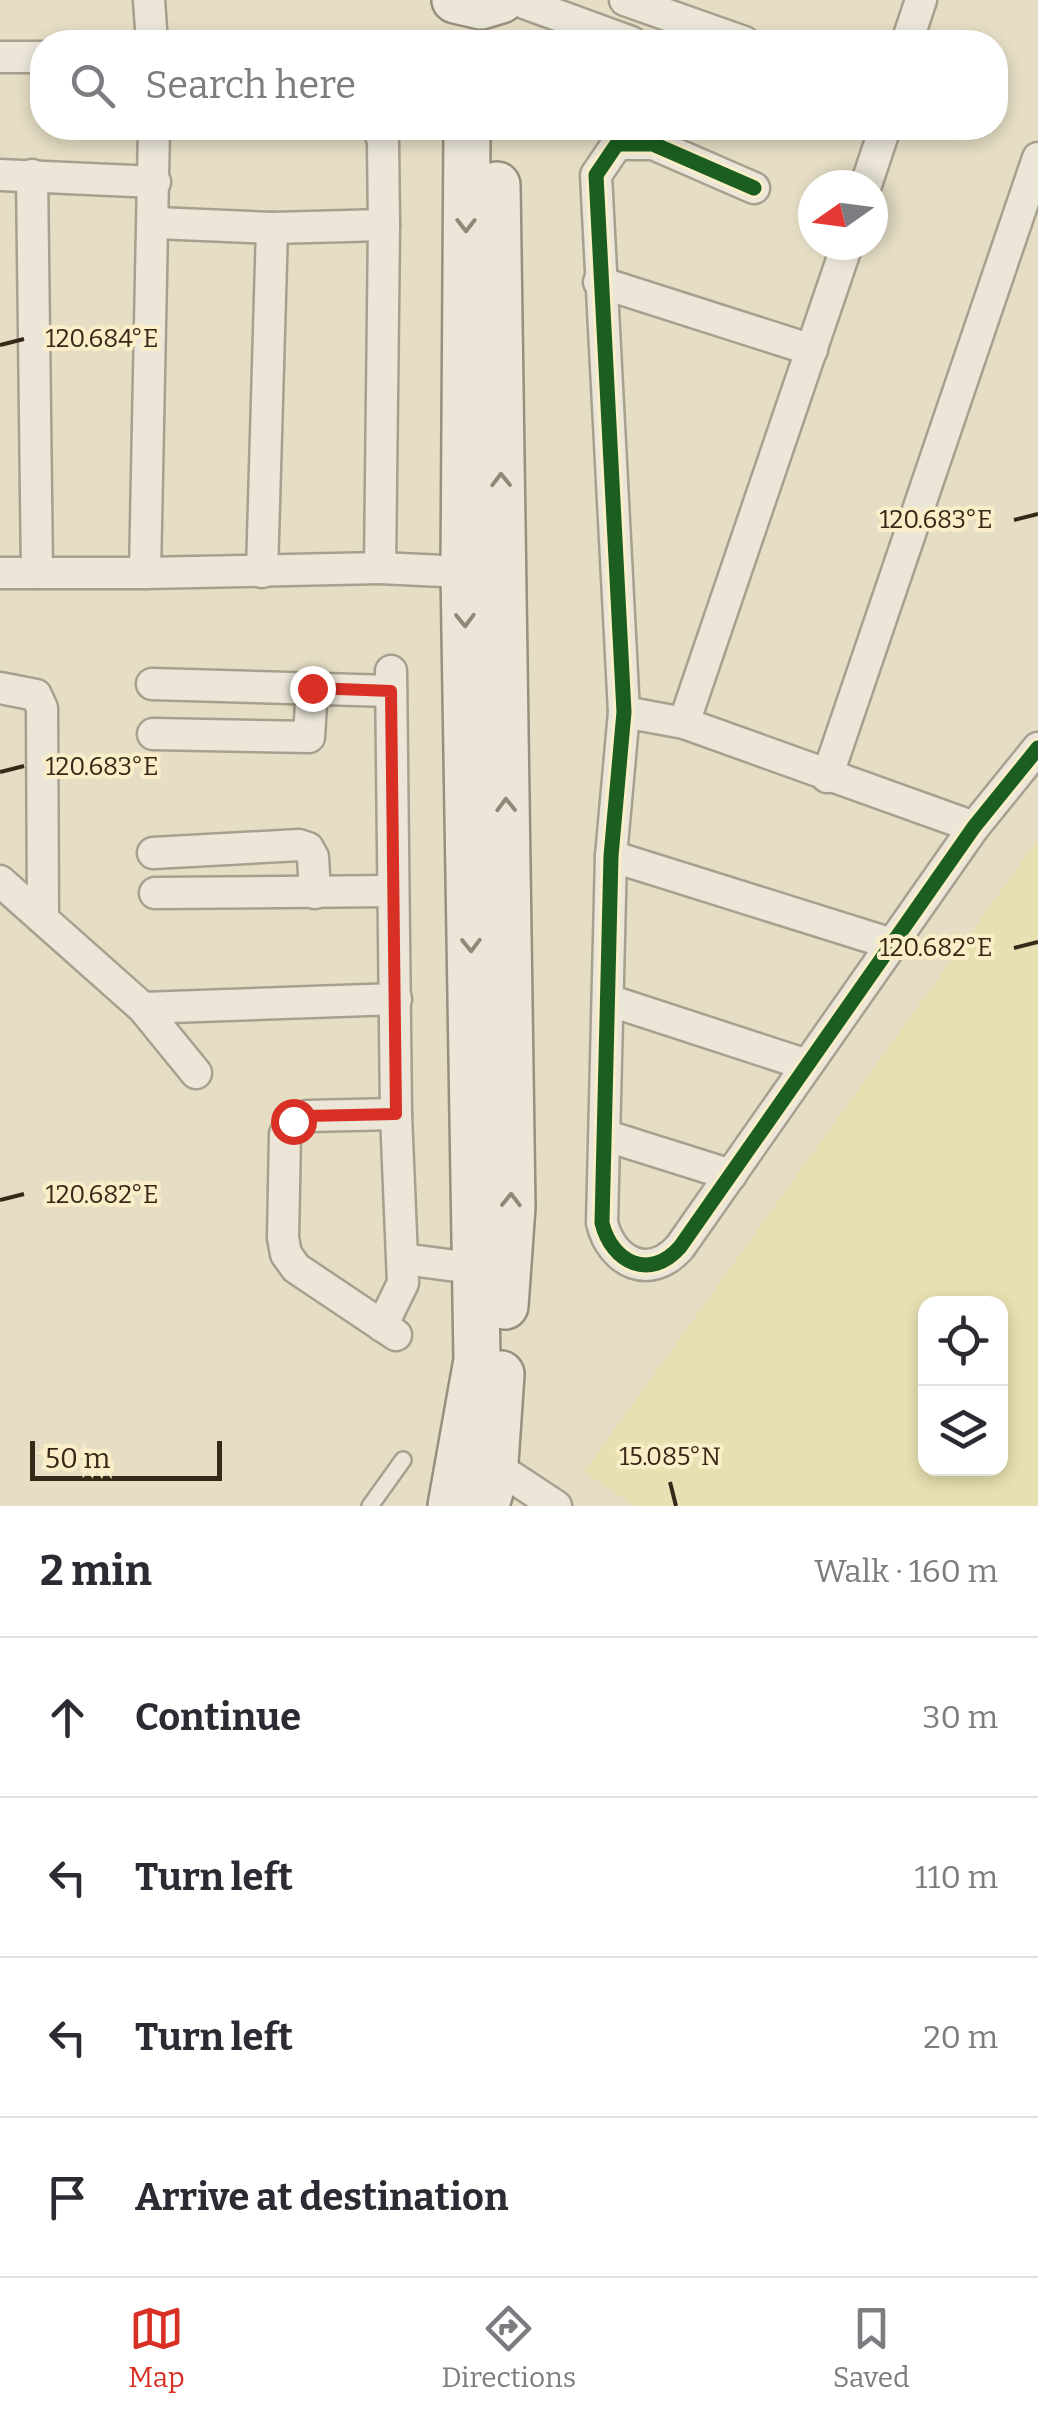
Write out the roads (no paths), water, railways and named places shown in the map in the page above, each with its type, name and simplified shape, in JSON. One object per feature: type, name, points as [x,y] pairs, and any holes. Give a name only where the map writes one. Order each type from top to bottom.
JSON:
[{"type":"street","points":[[148,0],[151,30]]},
{"type":"street","points":[[625,0],[710,30]]},
{"type":"street","points":[[911,30],[921,0]]},
{"type":"street","points":[[485,13],[571,30]]},
{"type":"street","points":[[0,56],[30,57]]},
{"type":"street","points":[[145,573],[156,223],[154,140]]},
{"type":"street","points":[[380,568],[382,140]]},
{"type":"street","points":[[467,140],[464,572],[492,1282]]},
{"type":"street","points":[[496,140],[512,1208],[477,1360],[472,1494],[512,1477],[556,1506]]},
{"type":"street","points":[[871,170],[881,140]]},
{"type":"street","points":[[754,188],[653,144],[616,144],[596,175],[624,712],[611,856],[602,1223],[613,1251],[640,1268],[668,1261],[974,828],[1038,748]]},
{"type":"street","points":[[827,777],[1038,158]]},
{"type":"street","points":[[0,175],[155,182]]},
{"type":"street","points":[[32,175],[37,573]]},
{"type":"street","points":[[156,223],[272,228],[384,224]]},
{"type":"street","points":[[262,572],[272,228]]},
{"type":"street","points":[[684,722],[842,260]]},
{"type":"street","points":[[600,282],[812,350]]},
{"type":"street","points":[[0,573],[380,568],[464,572]]},
{"type":"street","points":[[312,688],[310,737],[153,743],[152,681],[312,688],[391,681],[396,1114],[403,1271],[390,1331],[296,1268],[286,1254],[285,1134],[293,1121],[306,1116],[396,1114]]},
{"type":"street","points":[[0,688],[36,695],[42,708],[43,918]]},
{"type":"street","points":[[624,712],[684,722],[974,828]]},
{"type":"street","points":[[315,892],[313,856],[308,848],[299,845],[153,848],[154,904],[315,892],[392,891]]},
{"type":"street","points":[[611,856],[892,944]]},
{"type":"street","points":[[0,882],[143,1008],[196,1073]]},
{"type":"street","points":[[143,1008],[396,999]]},
{"type":"street","points":[[608,1000],[807,1065]]},
{"type":"street","points":[[606,1136],[731,1175]]},
{"type":"street","points":[[403,1271],[492,1282]]},
{"type":"lane","points":[[370,1506],[404,1460]]}]
